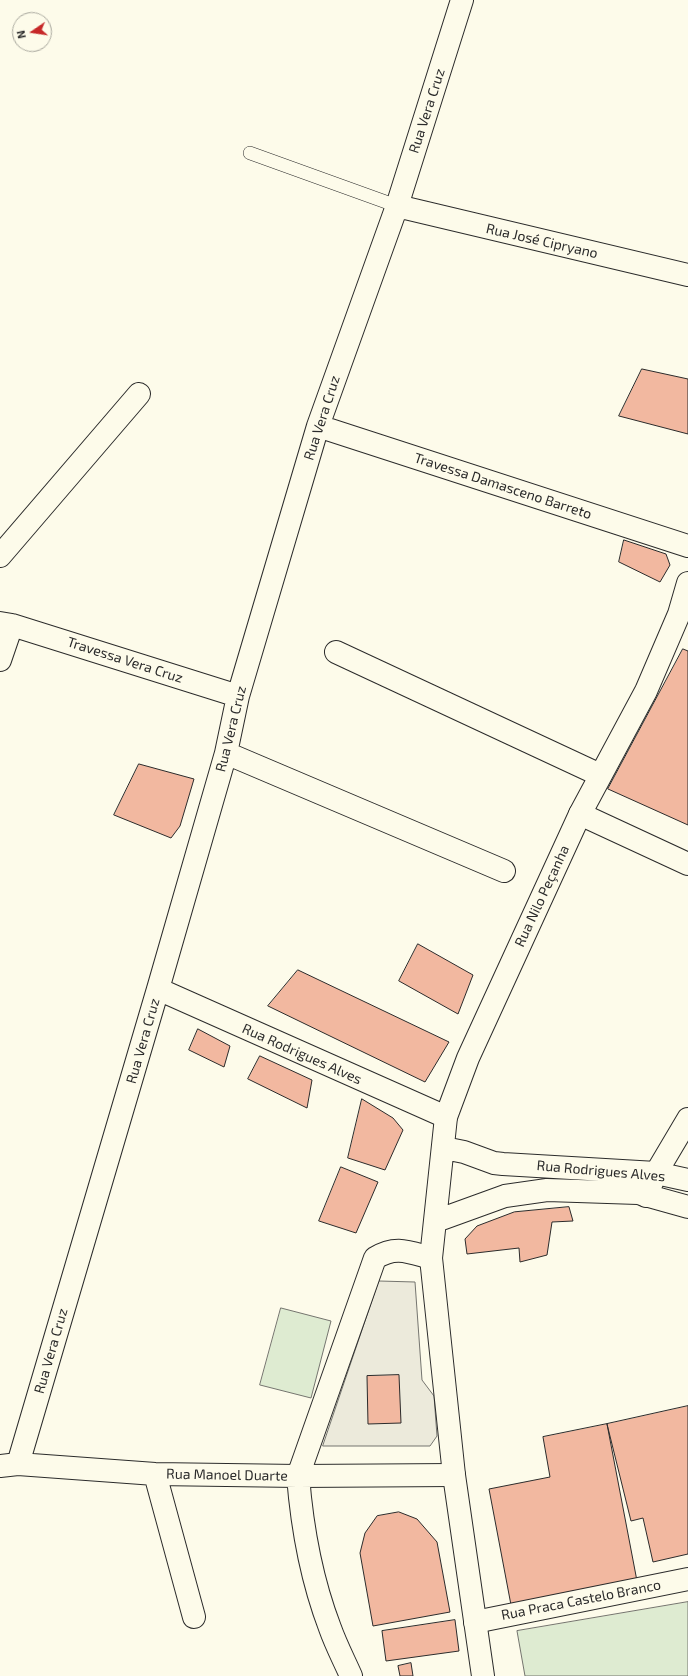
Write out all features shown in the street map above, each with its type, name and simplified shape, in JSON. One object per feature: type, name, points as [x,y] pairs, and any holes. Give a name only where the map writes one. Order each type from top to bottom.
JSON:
[{"type":"street","name":"Rua Vera Cruz","points":[[9,1465],[158,989],[226,753],[238,696],[318,426],[397,206],[462,0]]},
{"type":"street","name":"Rua José Cipryano","points":[[397,206],[688,275]]},
{"type":"street","points":[[0,556],[139,394]]},
{"type":"street","name":"Travessa Damasceno Barreto","points":[[318,426],[688,546]]},
{"type":"street","name":"Rua Nilo Peçanha","points":[[483,1676],[454,1475],[431,1258],[444,1148],[446,1117],[468,1058],[580,814],[646,691],[678,614],[688,584]]},
{"type":"street","points":[[0,660],[6,624]]},
{"type":"street","name":"Travessa Vera Cruz","points":[[6,624],[238,696]]},
{"type":"street","points":[[336,652],[600,775]]},
{"type":"street","points":[[226,753],[504,871]]},
{"type":"street","points":[[580,814],[688,864]]},
{"type":"street","name":"Rua Rodrigues Alves","points":[[158,989],[446,1117]]},
{"type":"street","points":[[646,1196],[656,1173],[688,1118]]},
{"type":"street","name":"Rua Rodrigues Alves","points":[[444,1148],[464,1152],[494,1163],[656,1173],[688,1180]]},
{"type":"street","points":[[503,1164],[505,1196]]},
{"type":"street","name":"Rua Rodrigues Alves","points":[[436,1221],[505,1196],[547,1190],[638,1194],[688,1207]]},
{"type":"street","points":[[351,1676],[330,1628],[316,1583],[301,1508],[298,1476],[375,1258],[385,1252],[399,1249],[431,1258]]},
{"type":"street","name":"Rua Manoel Duarte","points":[[9,1465],[155,1474],[298,1476],[454,1475]]},
{"type":"street","points":[[155,1474],[194,1617]]},
{"type":"street","name":"Rua Praca Castelo Branco","points":[[475,1622],[688,1579]]},
{"type":"lane","points":[[250,153],[397,206]]},
{"type":"green space","points":[[281,1308],[331,1321],[311,1398],[260,1385]]},
{"type":"green space","points":[[688,1602],[688,1676],[525,1676],[517,1631]]},
{"type":"shaded area","points":[[379,1281],[415,1282],[422,1380],[434,1396],[437,1436],[430,1446],[323,1446]]},
{"type":"building","points":[[642,369],[688,379],[688,434],[619,416]]},
{"type":"building","points":[[624,540],[666,554],[670,565],[660,582],[619,562]]},
{"type":"building","points":[[683,649],[688,651],[688,825],[608,789]]},
{"type":"building","points":[[139,764],[194,779],[180,826],[171,838],[114,815]]},
{"type":"building","points":[[418,944],[473,975],[458,1014],[399,981]]},
{"type":"building","points":[[298,970],[449,1042],[425,1082],[268,1006]]},
{"type":"building","points":[[198,1029],[230,1046],[224,1067],[189,1050]]},
{"type":"building","points":[[260,1056],[312,1080],[307,1108],[248,1079]]},
{"type":"building","points":[[362,1099],[393,1118],[403,1130],[385,1170],[348,1158]]},
{"type":"building","points":[[341,1167],[378,1182],[356,1233],[319,1221]]},
{"type":"building","points":[[569,1207],[573,1221],[552,1222],[547,1255],[520,1262],[519,1248],[467,1254],[465,1239],[477,1226],[514,1212]]},
{"type":"building","points":[[399,1375],[401,1423],[368,1424],[367,1376]]},
{"type":"building","points":[[688,1406],[688,1554],[653,1562],[643,1518],[631,1521],[607,1424]]},
{"type":"building","points":[[607,1424],[637,1581],[511,1605],[489,1489],[550,1477],[543,1437]]},
{"type":"building","points":[[399,1512],[417,1519],[437,1542],[450,1612],[373,1626],[360,1553],[365,1533],[377,1516]]},
{"type":"building","points":[[455,1620],[459,1651],[386,1661],[382,1631]]},
{"type":"building","points":[[411,1663],[413,1676],[400,1676],[398,1666]]}]
